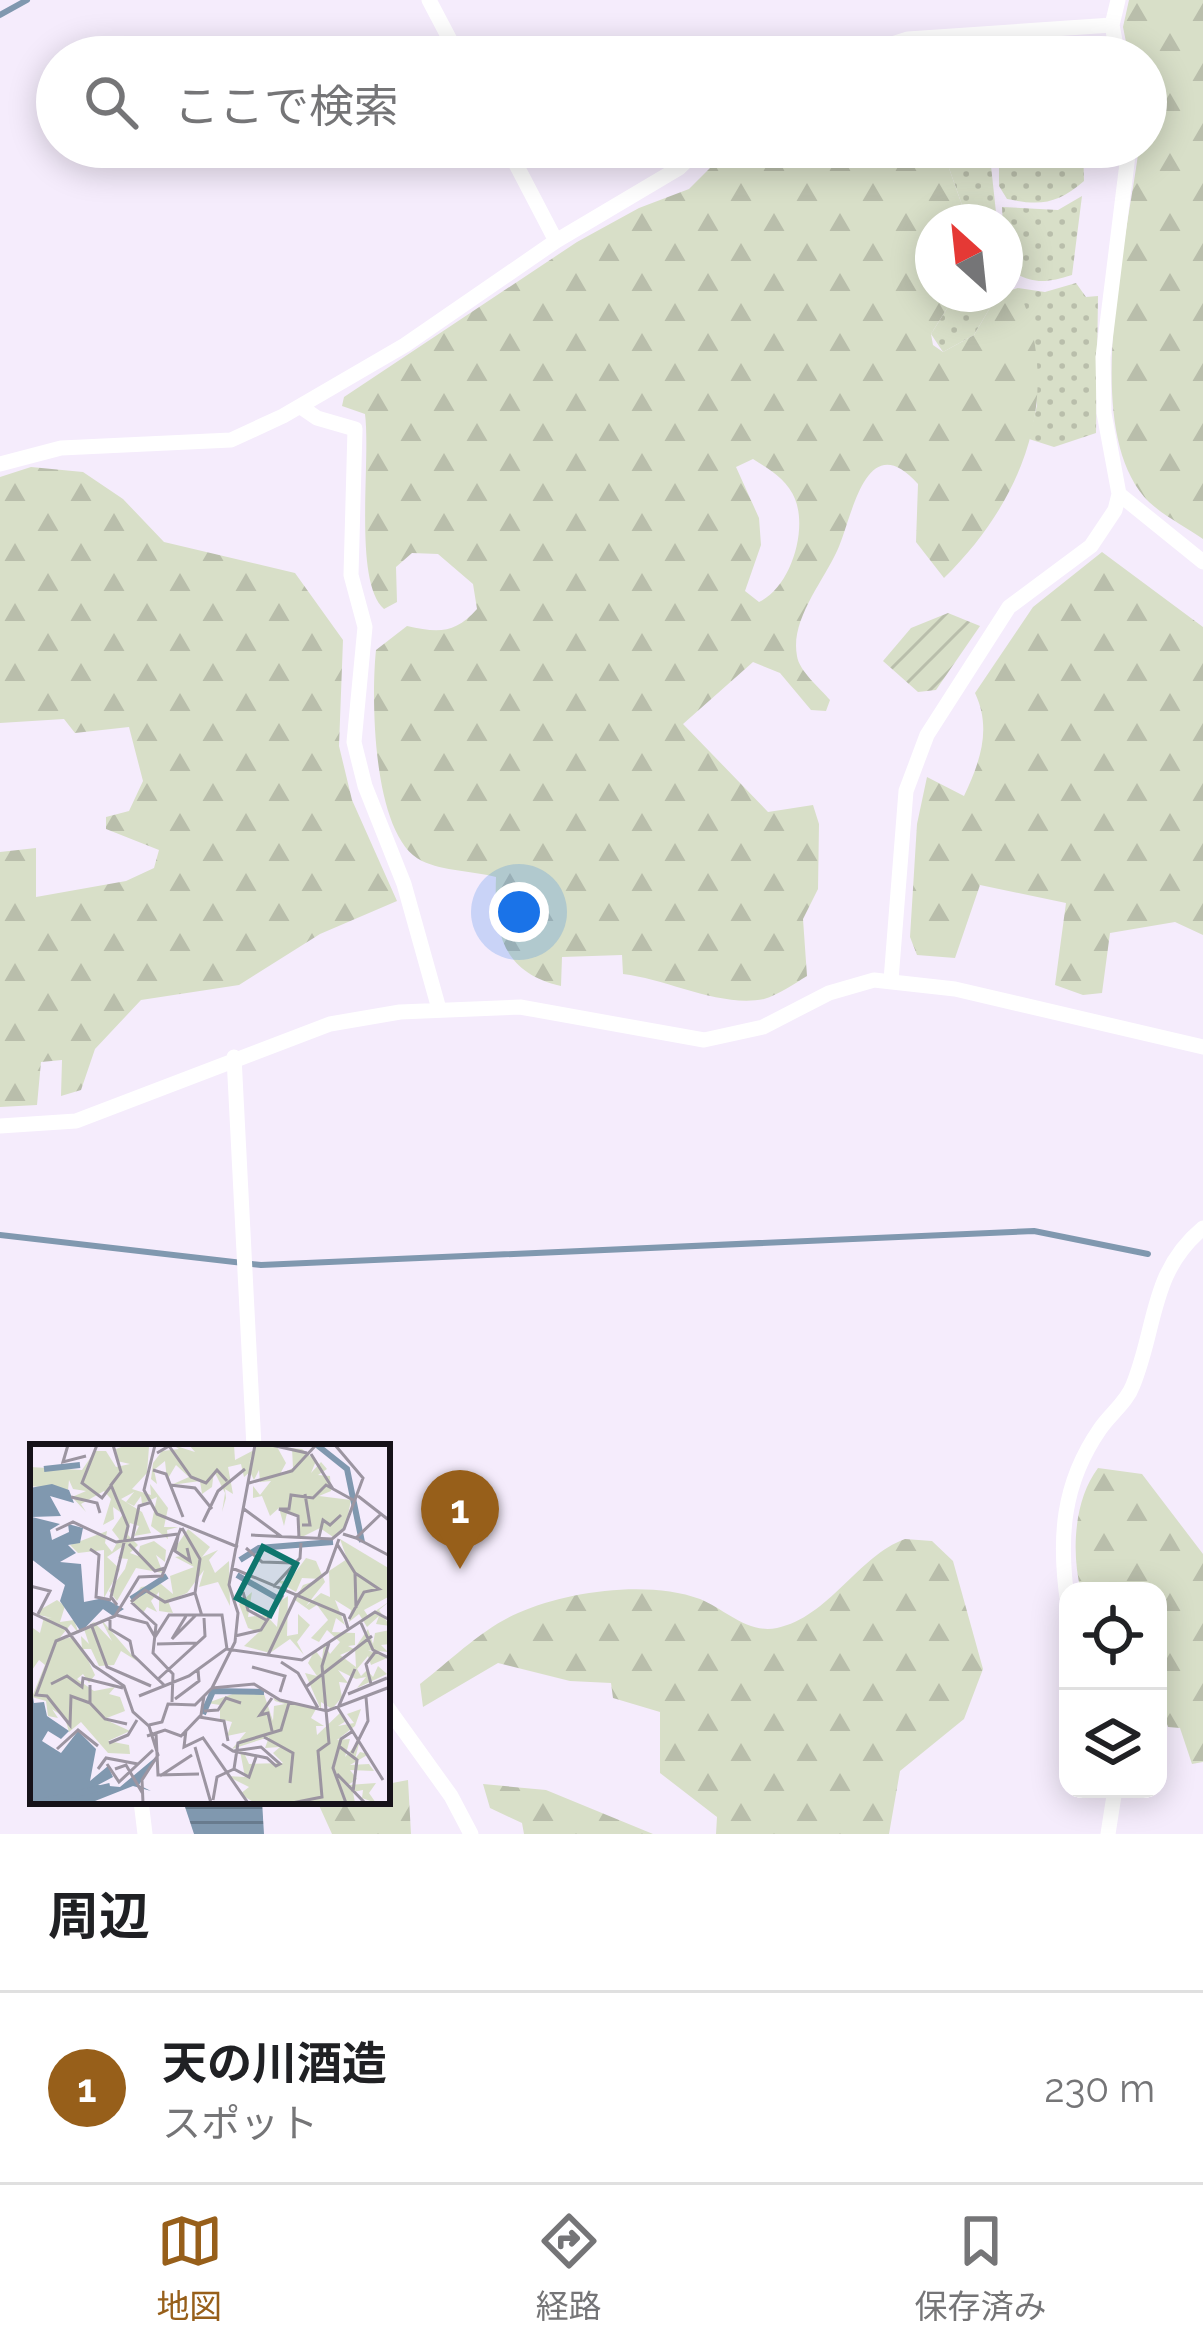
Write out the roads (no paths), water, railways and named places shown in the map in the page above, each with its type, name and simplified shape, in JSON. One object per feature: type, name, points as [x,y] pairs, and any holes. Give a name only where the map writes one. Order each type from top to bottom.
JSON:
[{"type":"street","points":[[429,0],[448,36]]},
{"type":"street","points":[[1114,36],[1118,0]]},
{"type":"street","points":[[952,36],[1112,25]]},
{"type":"street","points":[[518,168],[556,241]]},
{"type":"street","points":[[0,464],[61,448],[221,442],[301,406],[405,345],[556,241],[675,168]]},
{"type":"street","points":[[891,980],[906,791],[926,735],[1009,607],[1090,546],[1115,510],[1119,494],[1104,413],[1103,357],[1127,168]]},
{"type":"street","points":[[301,406],[317,418],[355,429],[351,575],[365,627],[354,742],[365,786],[404,884],[439,1009]]},
{"type":"street","points":[[1119,494],[1203,562]]},
{"type":"street","points":[[0,1126],[76,1121],[234,1057],[331,1024],[439,1009],[520,1007],[704,1040],[763,1027],[849,986],[891,980],[956,989],[1203,1047]]},
{"type":"street","points":[[234,1057],[254,1444]]},
{"type":"street","points":[[1065,1582],[1070,1477],[1102,1424],[1131,1392],[1162,1275],[1175,1254],[1203,1228]]},
{"type":"street","points":[[390,1711],[451,1796],[471,1834]]},
{"type":"street","points":[[1108,1834],[1114,1798]]},
{"type":"street","points":[[141,1804],[145,1834]]},
{"type":"water","points":[[184,1804],[262,1804],[264,1834],[194,1834]]},
{"type":"waterway","points":[[0,15],[27,0]]},
{"type":"waterway","points":[[0,1235],[261,1265],[1034,1231],[1148,1254]]},
{"type":"place","name":"天の川酒造","points":[[460,1569]]}]
